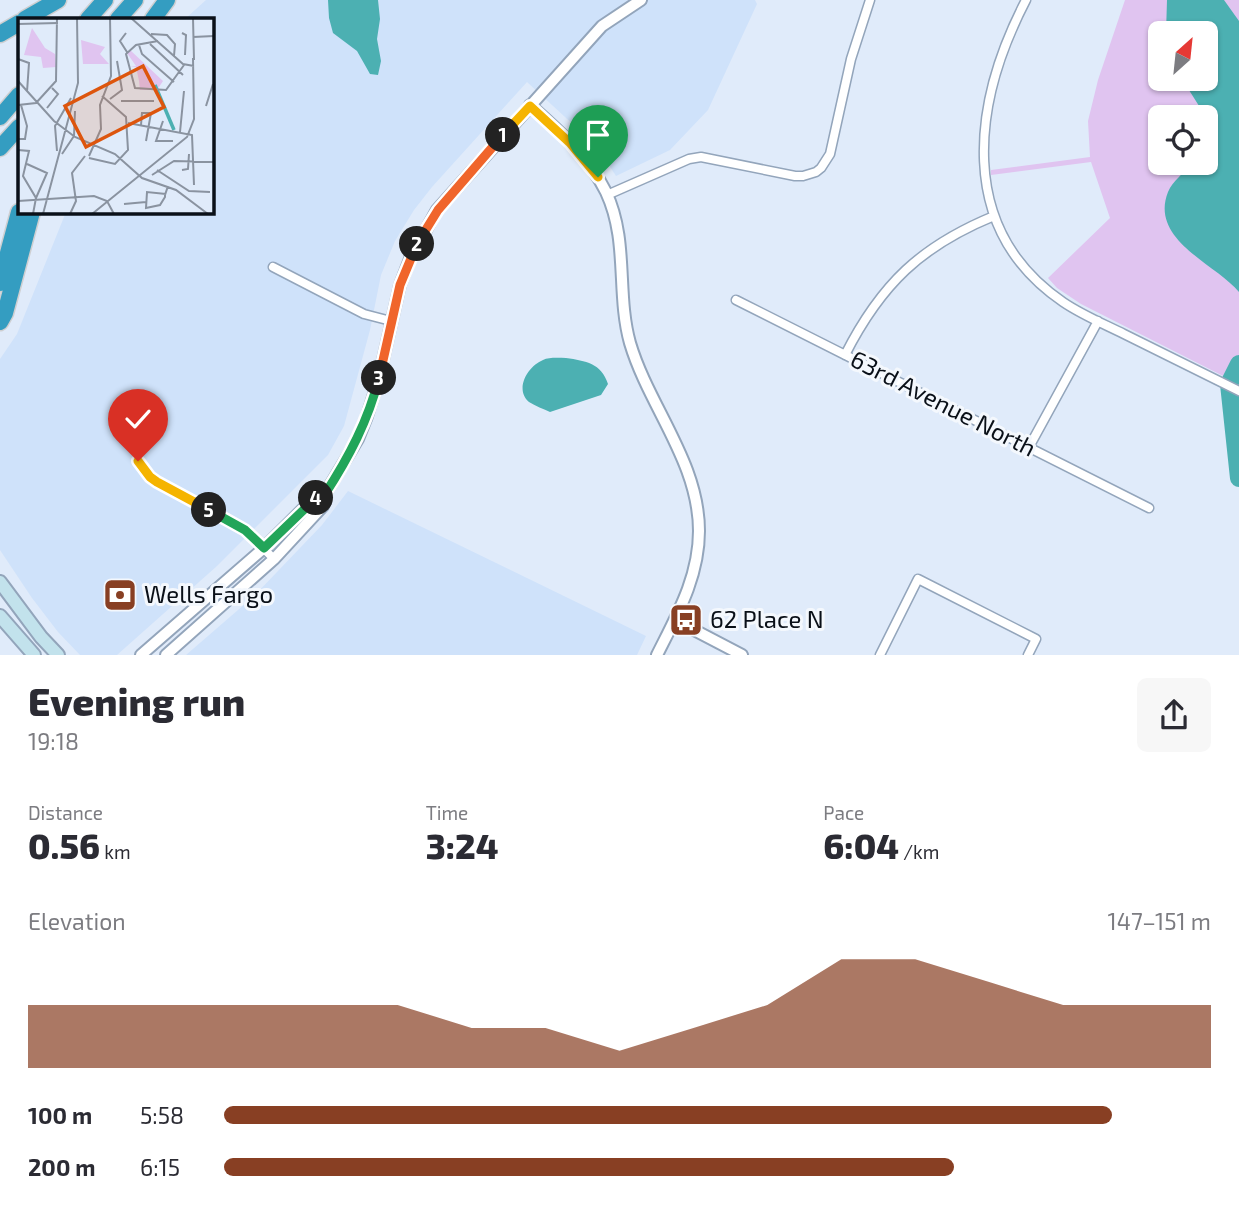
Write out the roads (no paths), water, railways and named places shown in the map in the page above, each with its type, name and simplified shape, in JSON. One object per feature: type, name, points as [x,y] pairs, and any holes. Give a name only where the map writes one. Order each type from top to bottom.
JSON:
[{"type":"highway","points":[[27,18],[58,0]]},
{"type":"highway","points":[[89,18],[105,0]]},
{"type":"highway","points":[[119,18],[135,0]]},
{"type":"highway","points":[[154,18],[167,0]]},
{"type":"highway","points":[[0,34],[18,24]]},
{"type":"highway","points":[[0,117],[18,96]]},
{"type":"highway","points":[[0,148],[18,128]]},
{"type":"highway","points":[[0,283],[18,214]]},
{"type":"highway","points":[[0,322],[5,313],[31,214]]},
{"type":"main road","points":[[0,582],[41,637],[58,655]]},
{"type":"main road","points":[[0,616],[34,655]]},
{"type":"street","points":[[166,655],[274,559],[323,506],[325,494],[358,439],[371,407],[400,285],[410,259],[432,218],[455,188],[602,26],[641,0]]},
{"type":"street","points":[[607,195],[689,159],[701,157],[795,176],[810,175],[821,168],[830,154],[851,59],[870,0]]},
{"type":"street","points":[[1026,0],[999,62],[987,106],[983,144],[983,170],[994,216],[1009,246],[1025,268],[1064,303],[1239,391]]},
{"type":"street","points":[[530,106],[584,158],[607,195],[620,239],[624,316],[630,344],[645,383],[690,476],[696,500],[699,531],[691,584],[657,655]]},
{"type":"street","points":[[845,355],[868,313],[886,289],[907,268],[929,249],[994,216]]},
{"type":"street","points":[[273,267],[364,314],[391,321]]},
{"type":"street","name":"63rd Avenue North","points":[[737,300],[1149,508]]},
{"type":"street","points":[[1029,447],[1098,321]]},
{"type":"street","points":[[138,461],[150,477],[234,524],[274,559]]},
{"type":"street","points":[[141,655],[264,548],[313,499],[325,494]]},
{"type":"street","points":[[880,655],[918,579],[1036,639],[1028,655]]},
{"type":"street","points":[[675,620],[742,655]]},
{"type":"waterway","points":[[1239,364],[1229,384],[1239,478]]},
{"type":"place","name":"Wells Fargo","points":[[120,595]]},
{"type":"place","name":"62 Place N","points":[[686,620]]}]
